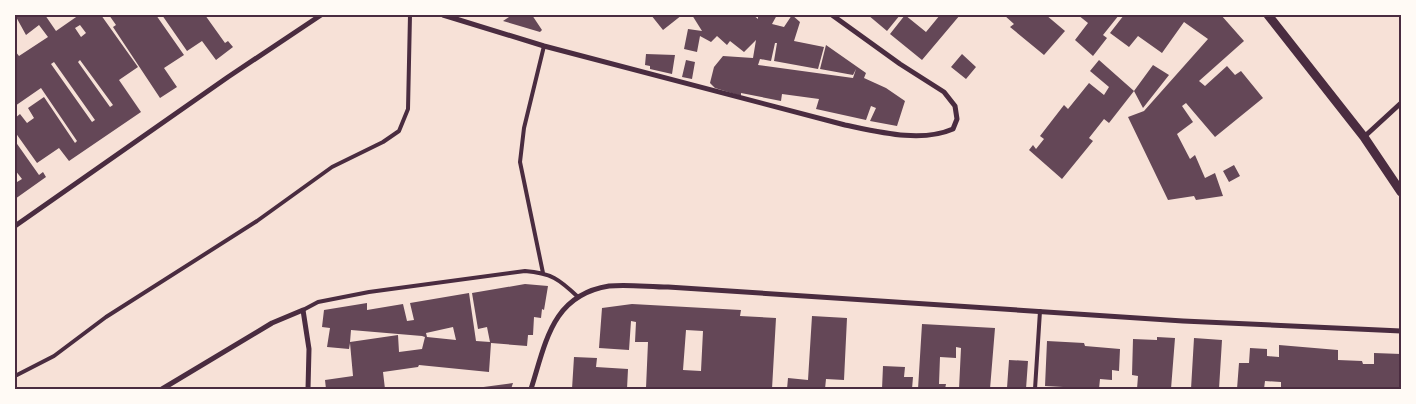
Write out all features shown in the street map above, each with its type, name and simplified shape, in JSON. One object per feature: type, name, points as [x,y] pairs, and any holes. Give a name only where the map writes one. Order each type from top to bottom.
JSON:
[{"type":"street","points":[[15,226],[228,77],[321,15]]},
{"type":"street","points":[[443,15],[544,46],[870,130],[916,135],[941,134],[953,129],[957,119],[955,106],[944,92],[900,64],[832,15]]},
{"type":"street","points":[[1268,15],[1364,137],[1401,192]]},
{"type":"street","points":[[1364,137],[1401,103]]},
{"type":"street","points":[[531,389],[553,323],[562,309],[578,297],[609,286],[668,287],[1183,321],[1401,331]]},
{"type":"street","points":[[162,389],[272,323],[303,310],[308,349],[308,389]]},
{"type":"lane","points":[[15,376],[54,356],[106,316],[257,221],[332,167],[383,142],[399,131],[408,109],[410,15]]},
{"type":"lane","points":[[542,273],[520,162],[526,120],[544,46]]},
{"type":"lane","points":[[303,310],[325,300],[402,286],[525,271],[542,273],[560,280],[578,297]]},
{"type":"lane","points":[[1035,389],[1040,311]]},
{"type":"building","points":[[15,15],[45,15],[56,31],[79,15],[101,15],[138,67],[119,80],[141,112],[69,161],[59,148],[37,163],[15,132],[15,118],[20,114],[27,123],[34,118],[28,108],[44,97],[75,143],[77,141],[41,88],[15,106],[15,51],[19,56],[48,37],[39,25],[26,35]],"holes":[[[80,25],[86,33],[81,37],[75,28]],[[80,60],[113,105],[110,107],[78,62]],[[54,62],[95,120],[92,122],[51,64]]]},
{"type":"building","points":[[109,15],[156,15],[184,55],[164,68],[177,87],[160,98],[113,27],[116,25]]},
{"type":"building","points":[[162,15],[205,15],[225,43],[228,41],[233,47],[216,60],[202,41],[187,51]]},
{"type":"building","points":[[508,15],[532,15],[542,30],[540,32],[503,21],[509,17]]},
{"type":"building","points":[[651,15],[682,15],[663,30]]},
{"type":"building","points":[[692,15],[753,15],[758,19],[758,15],[777,15],[772,24],[784,27],[792,15],[800,22],[794,41],[824,47],[818,69],[774,61],[777,43],[775,43],[771,61],[760,59],[758,65],[853,78],[856,69],[853,75],[820,69],[826,45],[866,73],[864,78],[886,88],[905,101],[897,126],[870,121],[876,108],[871,106],[866,120],[816,109],[819,99],[782,94],[781,101],[741,93],[741,96],[715,88],[710,83],[714,67],[723,56],[753,58],[756,40],[744,52],[730,41],[727,45],[717,36],[711,42],[700,36],[697,52],[684,49],[688,29],[702,31]]},
{"type":"building","points":[[868,15],[900,15],[887,31]]},
{"type":"building","points":[[905,15],[926,32],[940,15],[960,15],[922,60],[890,34]]},
{"type":"building","points":[[1004,15],[1046,15],[1065,31],[1044,55],[1010,27],[1014,24]]},
{"type":"building","points":[[1078,15],[1119,15],[1103,35],[1107,38],[1093,56],[1075,40],[1088,23]]},
{"type":"building","points":[[1124,15],[1221,15],[1244,41],[1199,81],[1205,86],[1227,66],[1235,75],[1241,71],[1263,98],[1215,137],[1186,103],[1182,106],[1193,122],[1177,134],[1190,159],[1195,155],[1205,178],[1215,173],[1223,196],[1196,200],[1194,196],[1168,200],[1128,117],[1144,111],[1208,39],[1184,22],[1162,53],[1138,36],[1129,47],[1110,33]]},
{"type":"building","points":[[646,54],[675,55],[672,74],[650,69],[650,66],[645,65]]},
{"type":"building","points":[[962,54],[976,67],[966,79],[951,67]]},
{"type":"building","points":[[686,60],[695,62],[692,79],[682,77]]},
{"type":"building","points":[[1099,60],[1134,91],[1109,123],[1104,119],[1089,138],[1093,141],[1062,179],[1029,150],[1033,145],[1036,149],[1044,139],[1040,136],[1064,105],[1068,109],[1089,83],[1104,95],[1109,87],[1090,71]]},
{"type":"building","points":[[1153,65],[1169,75],[1143,108],[1134,91]]},
{"type":"building","points":[[15,141],[39,175],[43,172],[46,177],[15,199],[15,179],[17,182],[22,179],[15,170]]},
{"type":"building","points":[[1234,165],[1240,176],[1229,182],[1223,171]]},
{"type":"building","points":[[525,284],[548,286],[544,310],[542,309],[541,318],[534,317],[533,335],[528,335],[527,346],[491,343],[489,372],[419,365],[418,367],[383,372],[385,389],[326,389],[325,380],[353,376],[350,343],[349,349],[327,347],[330,328],[322,327],[324,310],[367,303],[367,310],[403,304],[407,321],[414,320],[410,303],[469,293],[476,341],[490,342],[487,327],[478,329],[472,293]],"holes":[[[453,327],[456,340],[427,337],[426,333]],[[351,330],[422,336],[425,337],[422,349],[399,352],[398,335],[350,342]]]},
{"type":"building","points":[[632,304],[741,310],[740,316],[776,318],[772,389],[646,388],[648,342],[635,342],[636,322],[631,321],[629,350],[599,348],[602,308]],"holes":[[[686,330],[703,331],[701,371],[683,370]]]},
{"type":"building","points":[[812,316],[847,318],[844,380],[826,379],[825,389],[787,389],[788,378],[808,380]]},
{"type":"building","points":[[922,324],[995,328],[990,389],[959,389],[961,348],[956,347],[956,358],[940,357],[939,384],[946,384],[945,389],[918,389]]},
{"type":"building","points":[[1157,337],[1175,338],[1171,389],[1137,389],[1138,376],[1132,375],[1133,339],[1157,340]]},
{"type":"building","points":[[1194,338],[1222,340],[1219,389],[1191,389]]},
{"type":"building","points":[[1047,341],[1084,343],[1085,346],[1120,349],[1119,371],[1112,370],[1112,380],[1100,379],[1099,389],[1045,386]]},
{"type":"building","points":[[1279,345],[1338,350],[1338,360],[1362,361],[1363,364],[1374,364],[1374,353],[1401,354],[1401,389],[1281,389],[1281,382],[1265,381],[1264,389],[1237,389],[1239,363],[1249,363],[1250,348],[1267,349],[1267,356],[1279,357]]},
{"type":"building","points":[[574,357],[597,358],[596,367],[628,369],[627,389],[572,389]]},
{"type":"building","points":[[1009,360],[1028,361],[1026,389],[1007,388]]},
{"type":"building","points":[[883,366],[905,367],[904,377],[913,377],[912,389],[882,389]]},
{"type":"building","points":[[513,383],[511,389],[476,389],[476,388]]}]
